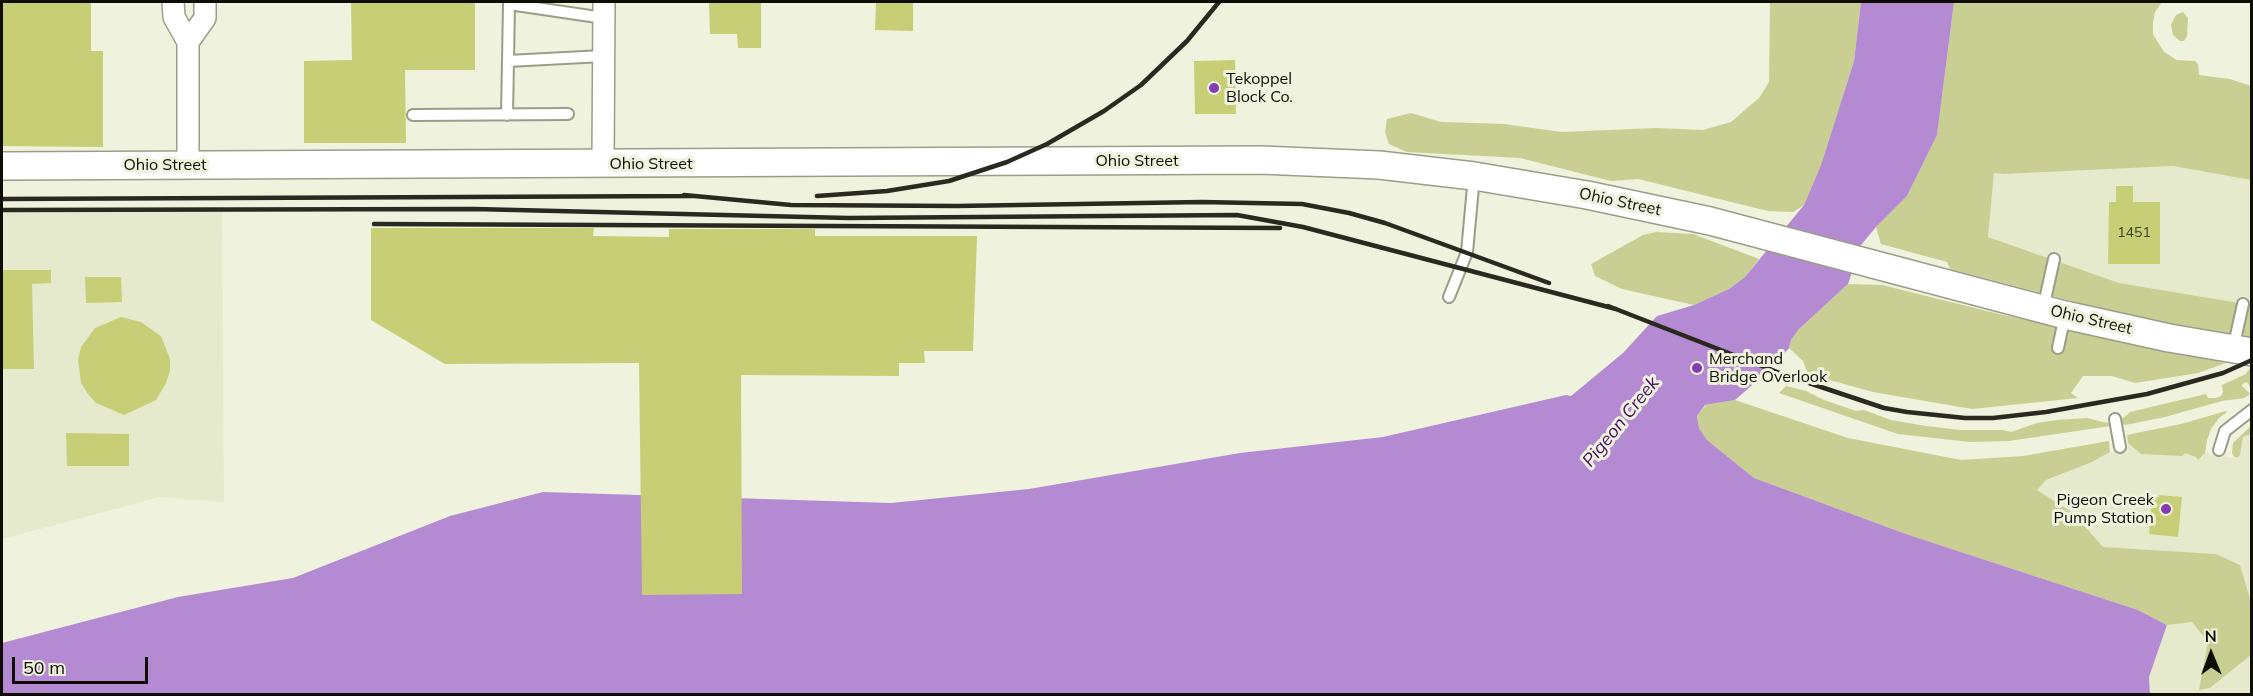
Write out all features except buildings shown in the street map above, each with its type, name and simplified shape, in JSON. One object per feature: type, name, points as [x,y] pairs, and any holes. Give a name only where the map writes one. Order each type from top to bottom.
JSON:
[{"type":"street","points":[[173,2],[174,17],[188,42],[188,165]]},
{"type":"street","points":[[188,42],[205,18],[205,2]]},
{"type":"street","points":[[603,164],[604,10]]},
{"type":"street","name":"Ohio Street","points":[[2,166],[1261,160],[1379,165],[1474,176],[1587,195],[1710,221],[2054,312],[2242,350]]},
{"type":"lane","points":[[507,115],[509,4],[604,10]]},
{"type":"lane","points":[[508,61],[603,56]]},
{"type":"lane","points":[[413,114],[568,114]]},
{"type":"lane","points":[[1449,297],[1467,252],[1474,176]]},
{"type":"lane","points":[[2054,259],[2054,312],[2058,348]]},
{"type":"lane","points":[[2242,350],[2243,304]]},
{"type":"lane","points":[[2219,450],[2225,431],[2252,410]]},
{"type":"lane","points":[[2115,418],[2120,447]]},
{"type":"shaded area","points":[[2173,166],[2251,180],[2251,305],[2119,283],[1988,237],[1994,173]]},
{"type":"shaded area","points":[[222,207],[224,502],[160,497],[2,539],[2,208]]},
{"type":"shaded area","points":[[2251,434],[2251,602],[2240,565],[2216,554],[2103,547],[2073,513],[2037,490],[2046,480],[2092,462],[2128,443],[2141,454],[2184,453],[2202,458],[2205,453],[2238,459],[2243,437]]},
{"type":"shaded area","points":[[2192,622],[2208,642],[2199,690],[2211,688],[2251,655],[2251,694],[2150,694],[2149,677],[2167,625]]},
{"type":"green space","points":[[1770,2],[1861,2],[1854,61],[1821,165],[1804,205],[1793,212],[1768,211],[1638,179],[1611,181],[1520,158],[1407,152],[1389,144],[1385,132],[1387,119],[1411,113],[1441,122],[1504,124],[1562,132],[1656,128],[1703,130],[1731,122],[1760,97],[1769,82]]},
{"type":"green space","points":[[1954,2],[2162,2],[2155,12],[2153,34],[2164,52],[2177,60],[2195,61],[2198,64],[2199,75],[2230,79],[2251,86],[2251,180],[2173,166],[1994,173],[1988,237],[2119,283],[2251,305],[2251,337],[2186,328],[2110,311],[1950,269],[1947,262],[1881,244],[1876,227],[1907,196],[1937,135]]},
{"type":"green space","points":[[2183,12],[2188,18],[2187,36],[2184,41],[2180,41],[2173,35],[2171,25],[2176,15]]},
{"type":"green space","points":[[1656,232],[1693,234],[1759,259],[1745,277],[1729,289],[1694,305],[1622,289],[1595,276],[1591,264],[1643,235]]},
{"type":"green space","points":[[1848,284],[1882,285],[1999,314],[2226,363],[2198,373],[2135,383],[2112,376],[2083,376],[2071,393],[2078,398],[1972,409],[1873,392],[1808,374],[1803,361],[1789,348],[1791,340],[1799,329]]},
{"type":"green space","points":[[2250,368],[2251,389],[2247,382],[2242,386],[2250,394],[2244,398],[2222,401],[2165,417],[2125,425],[2009,441],[1970,442],[1898,434],[1779,393],[1786,386],[1806,391],[1856,411],[1864,410],[1891,420],[1926,426],[2011,432],[2037,423],[2057,420],[2087,418],[2107,423],[2122,419],[2130,412],[2206,394],[2208,398],[2216,398],[2223,392],[2222,385],[2246,374]]},
{"type":"green space","points":[[1735,400],[1848,438],[1961,460],[2023,456],[2109,441],[2110,452],[2092,462],[2046,480],[2037,490],[2073,513],[2103,547],[2216,554],[2240,565],[2251,602],[2251,655],[2210,688],[2199,690],[2208,642],[2192,622],[2167,625],[2138,610],[1906,534],[1754,478],[1707,440],[1699,428],[1697,416],[1706,405]]},
{"type":"green space","points":[[2226,411],[2211,429],[2205,453],[2198,460],[2185,453],[2182,456],[2141,454],[2128,443],[2127,435],[2181,424]]},
{"type":"green space","points":[[2251,426],[2251,434],[2243,437],[2238,458],[2234,457],[2233,443]]},
{"type":"water","name":"Pigeon Creek","points":[[1861,2],[1954,2],[1937,135],[1907,196],[1861,245],[1848,284],[1799,329],[1791,340],[1789,348],[1775,365],[1735,400],[1705,405],[1697,416],[1699,428],[1707,440],[1754,478],[1906,534],[2138,610],[2167,625],[2149,677],[2150,694],[2,694],[2,643],[178,597],[293,578],[450,516],[543,492],[891,503],[1029,489],[1240,453],[1383,437],[1566,395],[1571,396],[1623,353],[1657,316],[1694,305],[1729,289],[1745,277],[1804,205],[1821,165],[1854,61]]},
{"type":"railway","points":[[817,196],[887,191],[949,181],[1007,162],[1047,144],[1104,111],[1141,85],[1187,41],[1219,2]]},
{"type":"railway","points":[[684,195],[791,205],[957,206],[1202,202],[1302,204],[1385,223],[1549,283]]},
{"type":"railway","points":[[2,199],[691,196]]},
{"type":"railway","points":[[2,210],[474,209],[848,218],[1237,215],[1303,227],[1616,309]]},
{"type":"railway","points":[[374,224],[1280,228]]},
{"type":"railway","points":[[1608,306],[1785,375],[1884,408],[1965,418],[1993,418],[2046,412],[2147,394],[2223,373],[2252,360]]},
{"type":"place","name":"Tekoppel Block Co.","points":[[1214,88]]},
{"type":"place","name":"Merchand Bridge Overlook","points":[[1697,368]]},
{"type":"place","name":"Pigeon Creek Pump Station","points":[[2166,509]]}]
